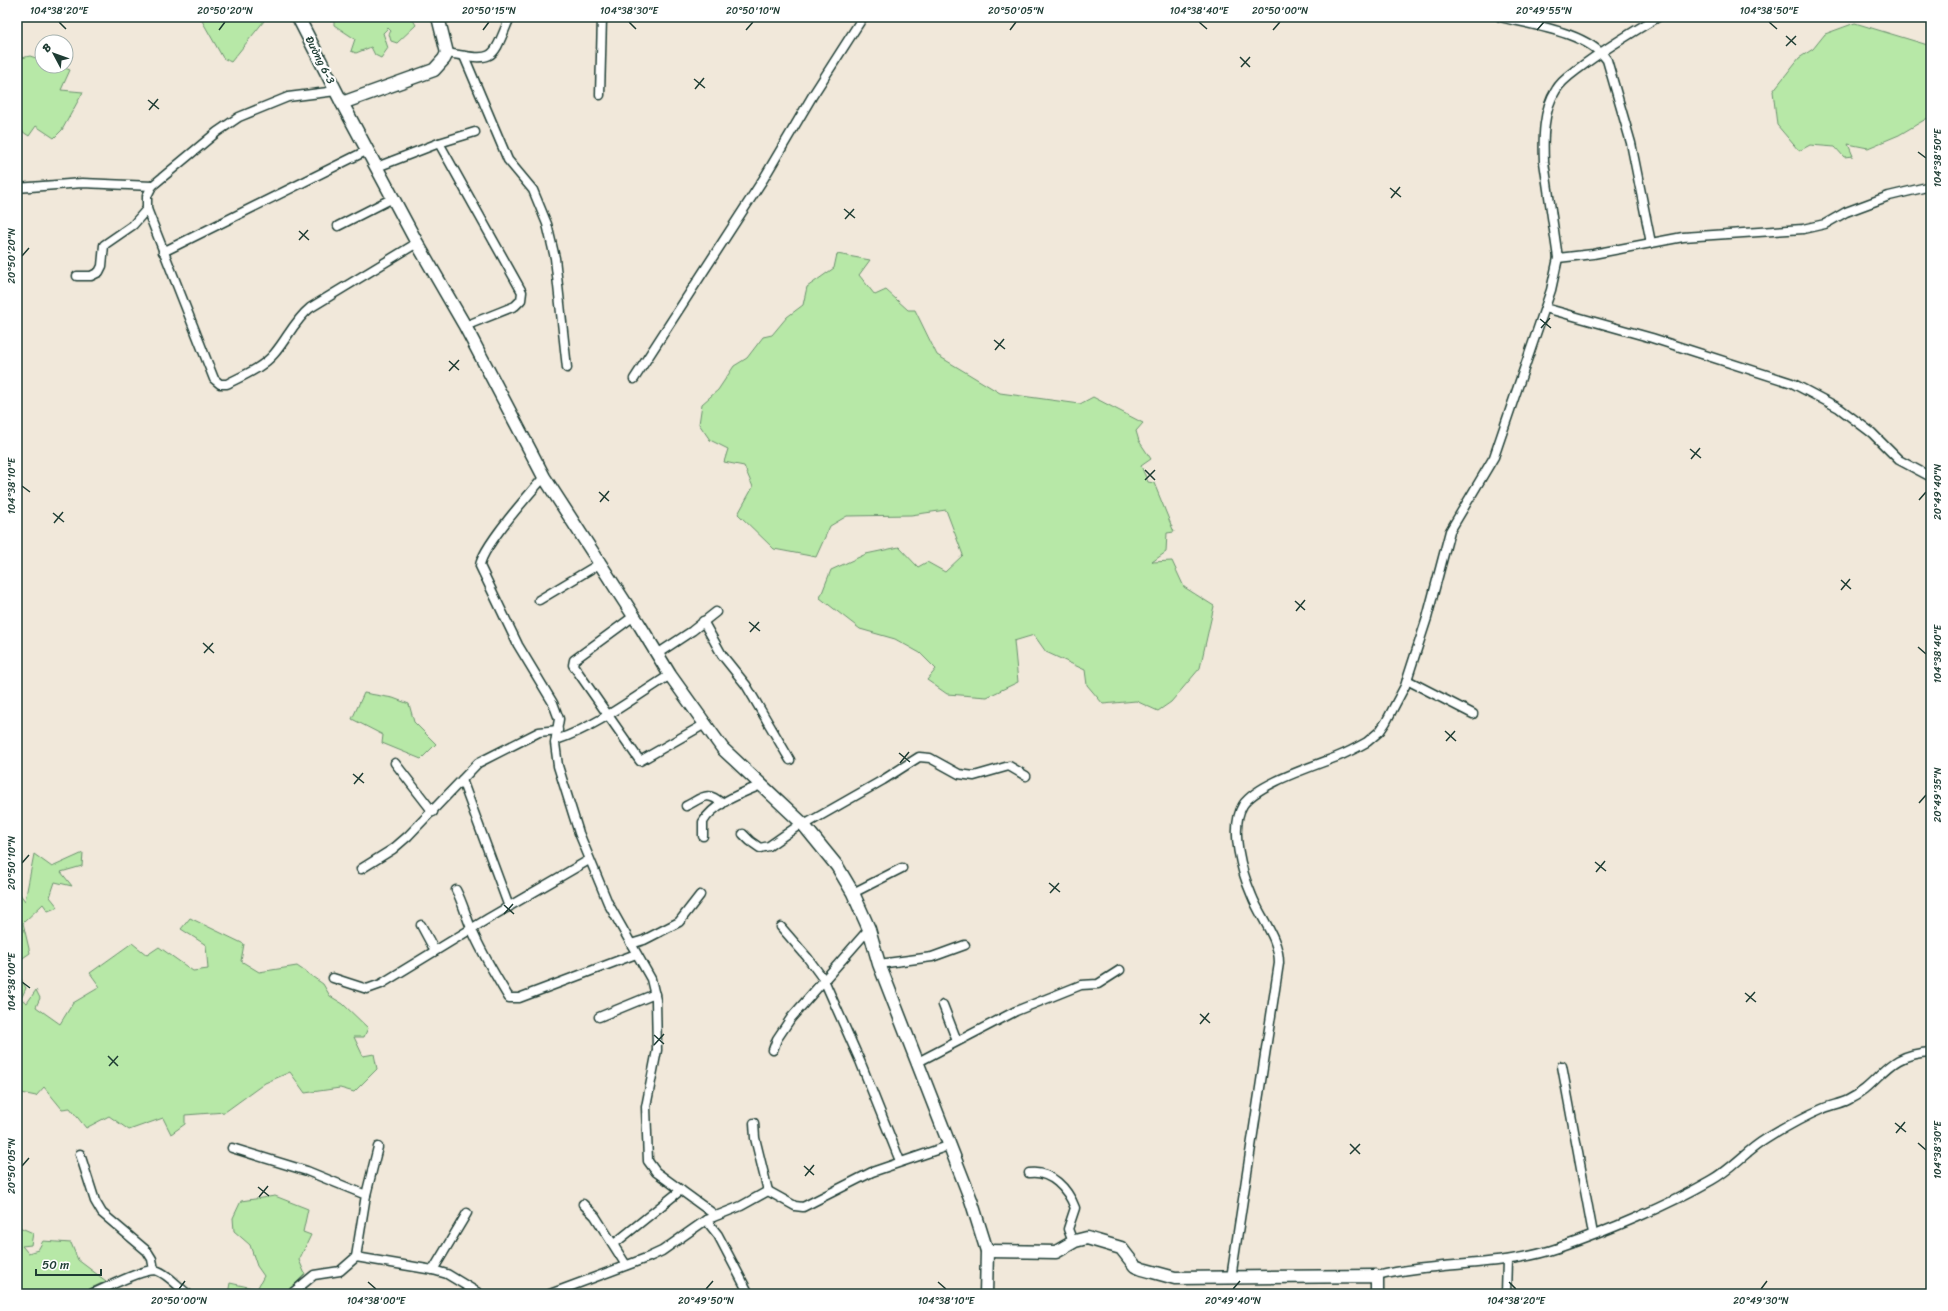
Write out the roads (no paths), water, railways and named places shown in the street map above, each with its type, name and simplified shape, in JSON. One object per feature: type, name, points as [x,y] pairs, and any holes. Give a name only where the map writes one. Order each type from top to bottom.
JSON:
[{"type":"street","name":"Đường 6-3","points":[[298,17],[342,103],[417,243],[464,326],[544,477],[599,564],[634,616],[670,675],[723,749],[803,824],[837,866],[853,893],[869,929],[879,964],[951,1144],[971,1200],[987,1251],[986,1294]]},
{"type":"street","points":[[342,103],[434,70],[444,59],[447,53],[438,17]]},
{"type":"street","points":[[447,53],[482,58],[489,56],[496,50],[510,17]]},
{"type":"street","points":[[600,96],[602,17]]},
{"type":"street","points":[[634,379],[764,178],[813,95],[863,17]]},
{"type":"street","points":[[1500,17],[1531,24],[1580,39],[1600,52],[1607,60],[1632,142],[1651,243]]},
{"type":"street","points":[[1231,1278],[1279,963],[1277,945],[1252,897],[1243,872],[1238,843],[1238,818],[1244,804],[1268,786],[1312,766],[1340,756],[1374,737],[1386,722],[1407,680],[1427,618],[1450,531],[1494,457],[1545,308],[1558,258],[1543,147],[1548,108],[1556,89],[1564,81],[1600,52],[1658,17]]},
{"type":"street","points":[[464,56],[508,160],[533,190],[548,224],[555,258],[568,368]]},
{"type":"street","points":[[336,91],[288,97],[240,117],[211,137],[152,186],[147,196],[147,209],[162,252],[214,379],[220,384],[227,384],[265,362],[273,355],[297,321],[310,308],[417,243]]},
{"type":"street","points":[[377,167],[439,143],[475,132]]},
{"type":"street","points":[[439,143],[522,292],[521,300],[515,306],[464,326]]},
{"type":"street","points":[[162,252],[368,150]]},
{"type":"street","points":[[17,188],[82,183],[152,186]]},
{"type":"street","points":[[1558,258],[1593,254],[1683,237],[1723,233],[1768,232],[1815,227],[1889,196],[1931,186]]},
{"type":"street","points":[[338,226],[393,198]]},
{"type":"street","points":[[77,276],[91,276],[99,272],[102,266],[104,245],[133,225],[147,209]]},
{"type":"street","points":[[1545,308],[1652,338],[1792,383],[1839,408],[1872,434],[1899,460],[1931,477]]},
{"type":"street","points":[[544,477],[502,527],[484,553],[480,566],[518,645],[553,703],[559,719],[555,748],[563,783],[590,860],[608,903],[636,954],[652,979],[655,994],[657,1050],[646,1107],[648,1161],[656,1172],[715,1215]]},
{"type":"street","points":[[539,600],[599,564]]},
{"type":"street","points":[[657,654],[692,631],[716,612]]},
{"type":"street","points":[[634,616],[572,662],[573,665],[640,761],[705,724]]},
{"type":"street","points":[[703,621],[722,655],[743,681],[790,760]]},
{"type":"street","points":[[556,740],[578,733],[670,675]]},
{"type":"street","points":[[1407,680],[1472,714]]},
{"type":"street","points":[[361,869],[393,849],[432,812],[472,768],[489,757],[539,732],[558,730]]},
{"type":"street","points":[[743,834],[760,848],[769,846],[803,824],[883,780],[919,757],[930,758],[958,774],[974,776],[1009,766],[1026,776]]},
{"type":"street","points":[[395,763],[432,812]]},
{"type":"street","points":[[462,780],[509,907]]},
{"type":"street","points":[[703,836],[703,822],[709,814],[722,804],[761,785]]},
{"type":"street","points":[[686,806],[709,795],[714,796],[722,804]]},
{"type":"street","points":[[333,978],[357,986],[372,988],[590,860]]},
{"type":"street","points":[[853,893],[902,868]]},
{"type":"street","points":[[456,890],[463,903],[471,929],[509,998],[519,998],[636,954]]},
{"type":"street","points":[[631,944],[644,940],[680,922],[700,895]]},
{"type":"street","points":[[421,926],[435,951]]},
{"type":"street","points":[[781,927],[807,957],[824,980],[860,1061],[900,1161]]},
{"type":"street","points":[[773,1050],[777,1039],[791,1018],[869,929]]},
{"type":"street","points":[[879,964],[932,957],[965,945]]},
{"type":"street","points":[[918,1062],[1016,1011],[1081,985],[1098,984],[1120,970]]},
{"type":"street","points":[[598,1017],[655,994]]},
{"type":"street","points":[[943,1005],[957,1041]]},
{"type":"street","points":[[987,1251],[1056,1252],[1078,1240],[1097,1239],[1121,1248],[1135,1266],[1175,1278],[1377,1276],[1430,1266],[1507,1260],[1540,1254],[1647,1212],[1713,1180],[1734,1166],[1765,1139],[1822,1109],[1849,1099],[1900,1058],[1931,1052]]},
{"type":"street","points":[[1562,1066],[1593,1234]]},
{"type":"street","points":[[754,1123],[755,1138],[768,1191],[796,1206],[803,1207],[847,1183],[900,1161],[951,1144]]},
{"type":"street","points":[[291,1294],[314,1274],[340,1271],[356,1257],[366,1195],[378,1146]]},
{"type":"street","points":[[232,1148],[307,1171],[366,1195]]},
{"type":"street","points":[[80,1154],[95,1201],[102,1213],[147,1251],[152,1259],[154,1270]]},
{"type":"street","points":[[1029,1173],[1038,1173],[1061,1184],[1075,1208],[1068,1229],[1078,1240]]},
{"type":"street","points":[[614,1244],[681,1190]]},
{"type":"street","points":[[550,1294],[662,1251],[706,1220],[715,1215],[741,1206],[768,1191]]},
{"type":"street","points":[[583,1204],[595,1216],[626,1265]]},
{"type":"street","points":[[433,1270],[467,1213]]},
{"type":"street","points":[[706,1220],[718,1235],[749,1294]]},
{"type":"street","points":[[356,1257],[433,1270],[454,1278],[480,1294]]},
{"type":"street","points":[[1506,1294],[1507,1260]]},
{"type":"street","points":[[91,1294],[141,1272],[154,1270],[163,1274],[188,1294]]},
{"type":"street","points":[[1377,1276],[1377,1294]]}]
